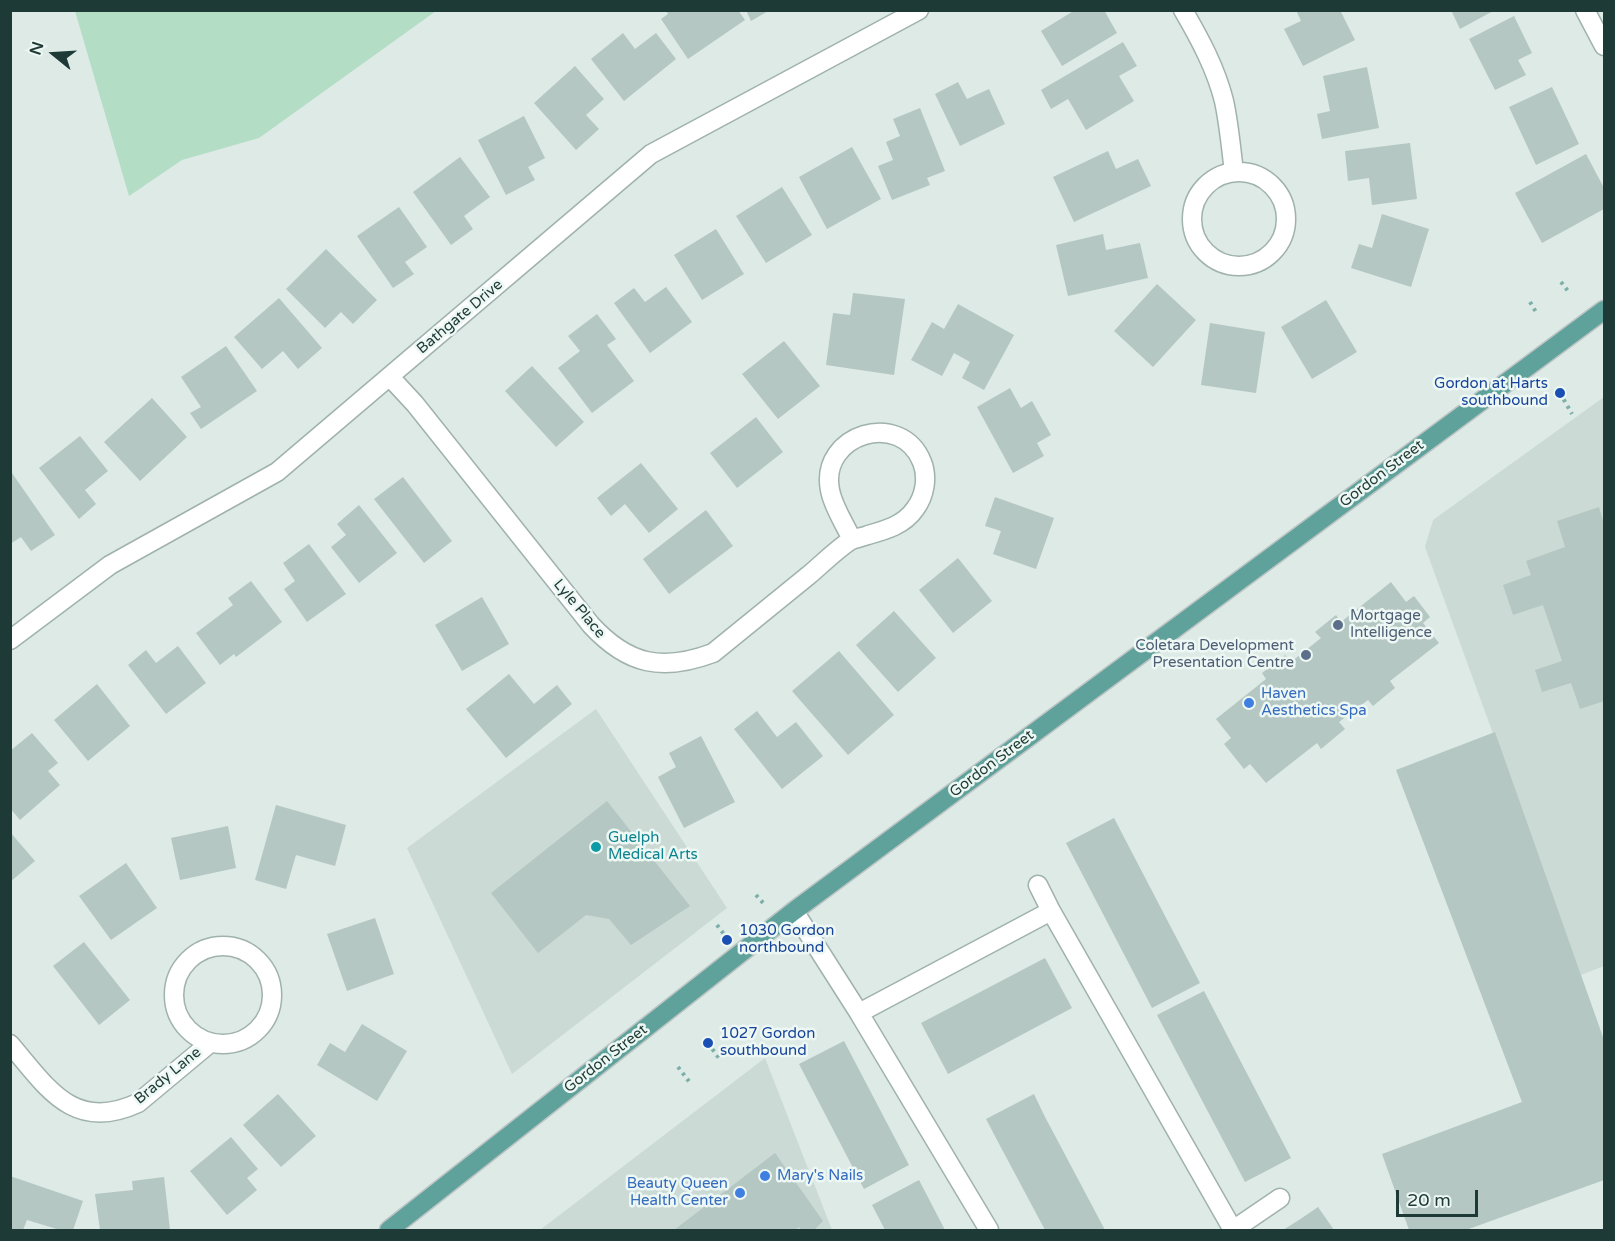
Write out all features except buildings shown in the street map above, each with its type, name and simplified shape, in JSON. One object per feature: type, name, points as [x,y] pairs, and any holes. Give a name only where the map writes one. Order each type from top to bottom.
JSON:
[{"type":"main road","name":"Gordon Street","points":[[389,1230],[794,911],[1605,310]]},
{"type":"street","name":"Bathgate Drive","points":[[10,640],[110,565],[277,472],[651,154],[919,10]]},
{"type":"street","points":[[1184,10],[1209,59],[1224,102],[1234,172]]},
{"type":"street","points":[[1585,10],[1605,46]]},
{"type":"street","points":[[1234,172],[1250,173],[1265,178],[1284,202],[1287,218],[1285,233],[1277,247],[1266,258],[1252,265],[1236,267],[1221,263],[1208,255],[1198,243],[1193,228],[1192,212],[1197,197],[1206,185],[1219,176],[1234,172]]},
{"type":"street","name":"Lyle Place","points":[[390,377],[591,625],[607,643],[626,655],[669,664],[692,661],[713,653],[852,540],[890,528],[904,520],[916,509],[924,494],[925,477],[922,461],[913,448],[900,438],[886,433],[870,432],[856,437],[843,446],[834,459],[829,474],[830,489],[852,540]]},
{"type":"street","points":[[1038,885],[1233,1230],[1280,1198]]},
{"type":"street","points":[[794,911],[859,1013],[989,1230]]},
{"type":"street","points":[[859,1013],[1051,911]]},
{"type":"street","name":"Brady Lane","points":[[10,1044],[55,1096],[70,1105],[104,1113],[127,1108],[138,1103],[210,1042],[225,1044],[241,1041],[254,1033],[264,1021],[271,1006],[272,991],[268,976],[260,962],[248,952],[233,946],[216,945],[200,950],[186,961],[177,975],[173,992],[175,1008],[183,1024],[195,1035],[210,1042]]},
{"type":"path","points":[[1561,282],[1568,291]]},
{"type":"path","points":[[1530,302],[1536,312]]},
{"type":"path","points":[[1560,393],[1572,414]]},
{"type":"path","points":[[756,895],[768,908]]},
{"type":"path","points":[[717,926],[727,940]]},
{"type":"path","points":[[708,1043],[721,1061]]},
{"type":"path","points":[[678,1067],[691,1084]]},
{"type":"shaded area","points":[[1604,397],[1604,966],[1581,975],[1425,547],[1433,520]]},
{"type":"shaded area","points":[[596,709],[727,908],[512,1074],[407,848]]},
{"type":"shaded area","points":[[765,1058],[832,1230],[540,1230]]},
{"type":"green space","points":[[75,10],[436,11],[259,138],[182,160],[129,196]]},
{"type":"place","name":"Gordon at Harts southbound","points":[[1560,393]]},
{"type":"place","name":"Mortgage Intelligence","points":[[1338,625]]},
{"type":"place","name":"Coletara Development Presentation Centre","points":[[1306,655]]},
{"type":"place","name":"Haven Aesthetics Spa","points":[[1249,703]]},
{"type":"place","name":"Guelph Medical Arts","points":[[596,847]]},
{"type":"place","name":"1030 Gordon northbound","points":[[727,940]]},
{"type":"place","name":"1027 Gordon southbound","points":[[708,1043]]},
{"type":"place","name":"Mary's Nails","points":[[765,1176]]},
{"type":"place","name":"Beauty Queen Health Center","points":[[740,1193]]}]
